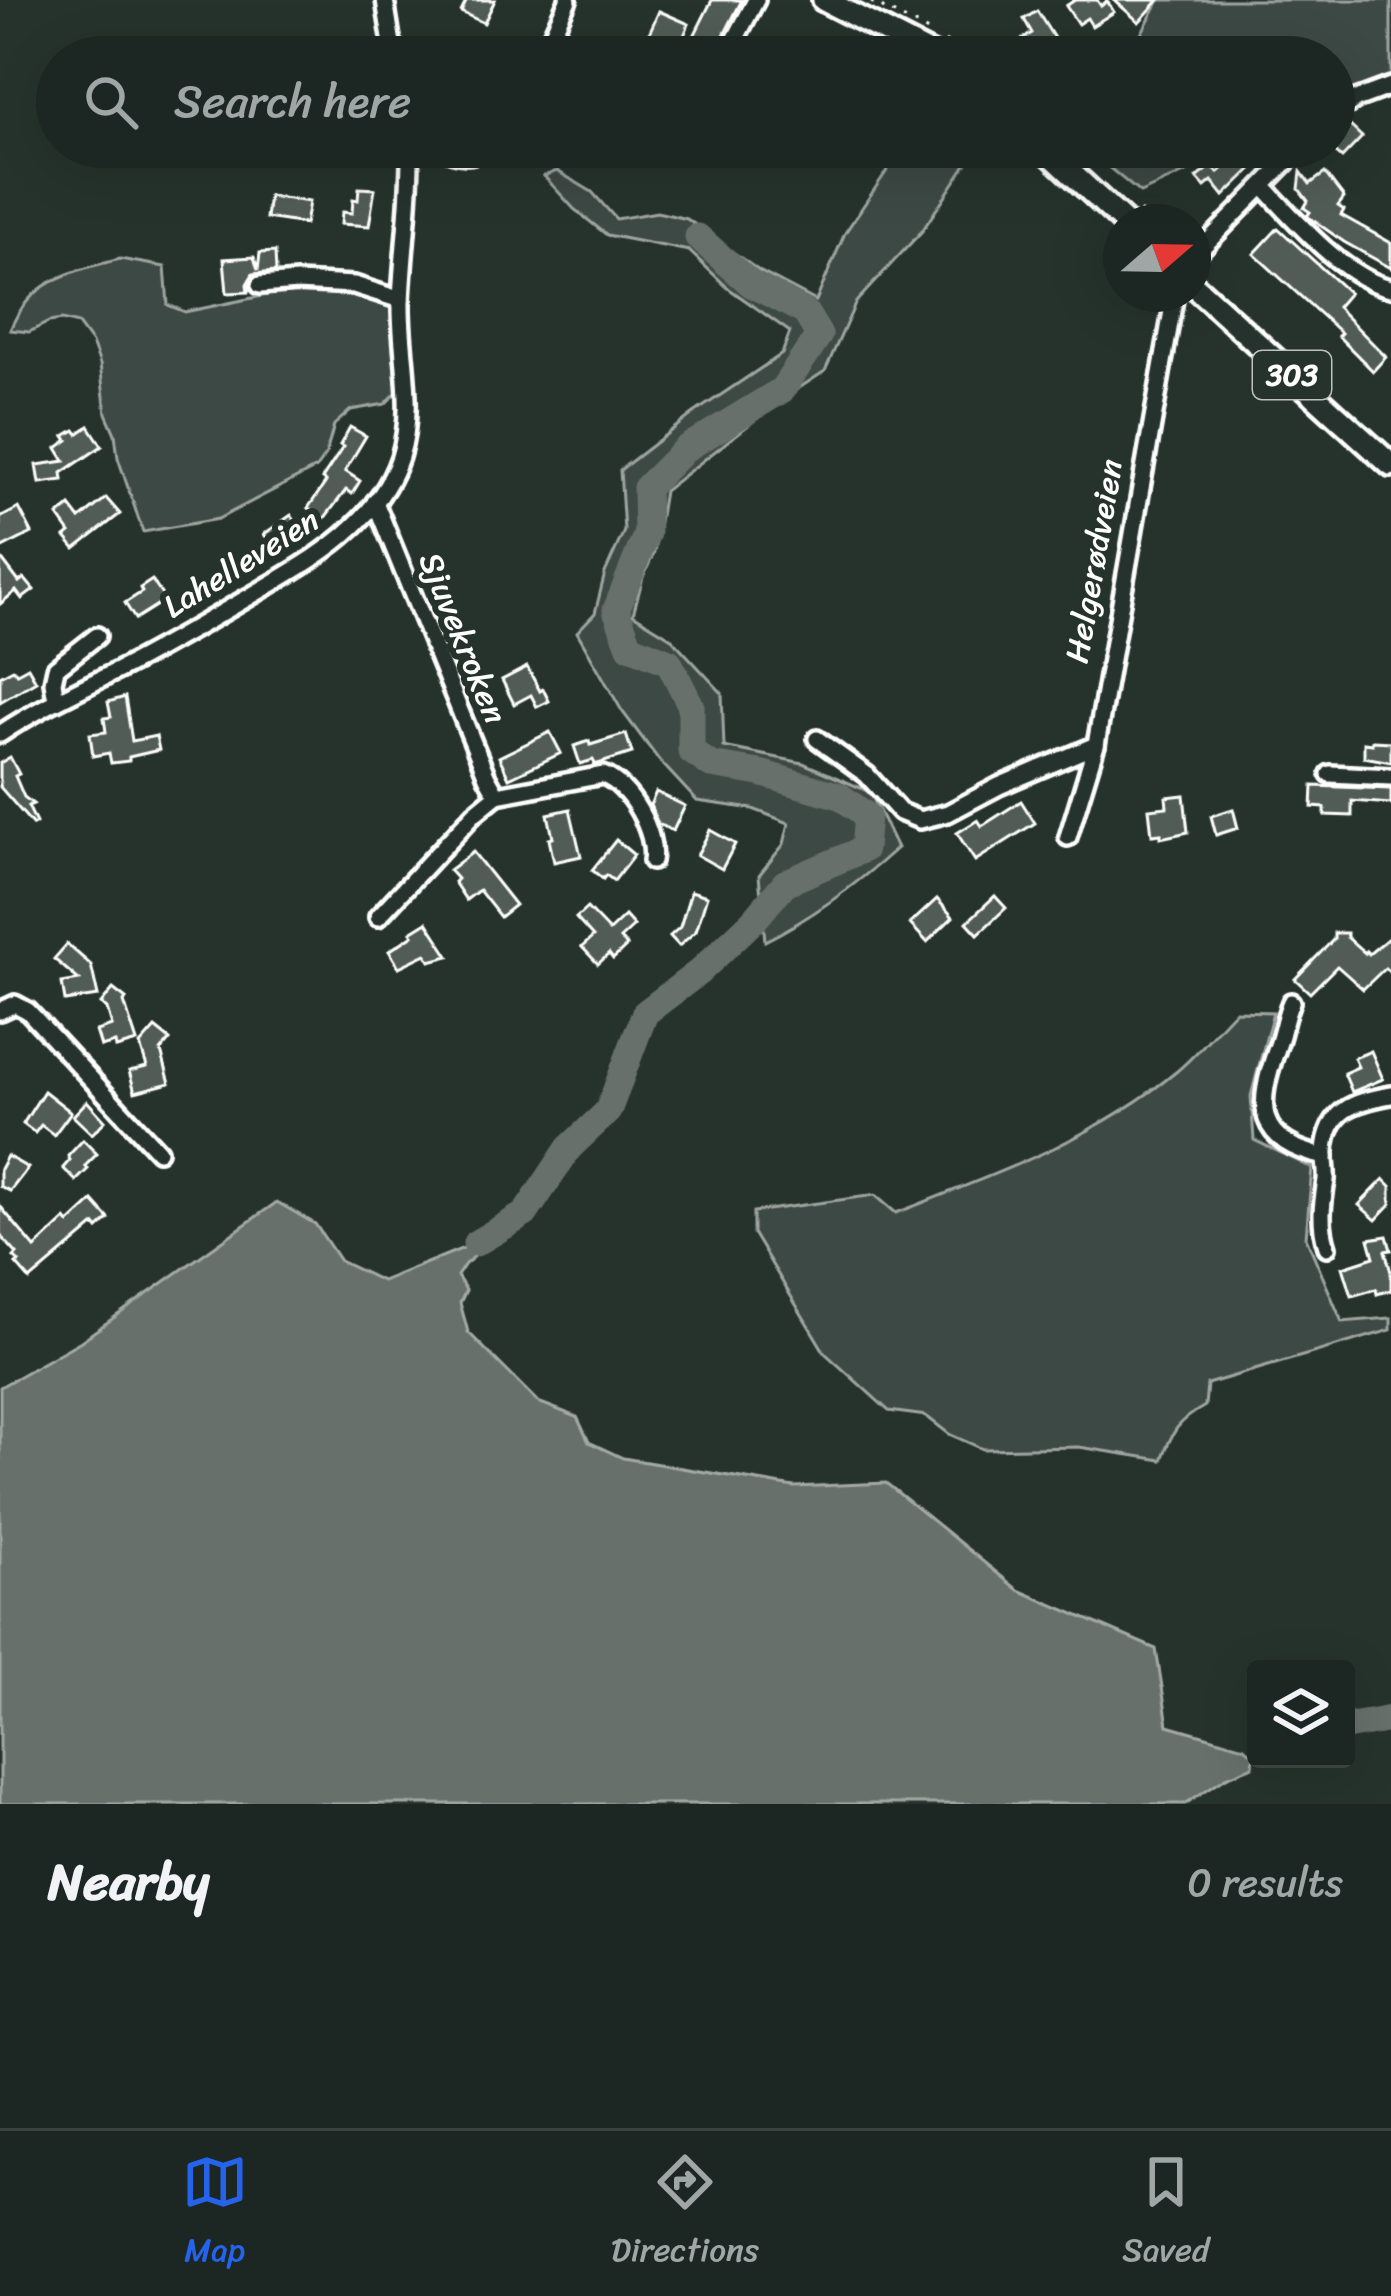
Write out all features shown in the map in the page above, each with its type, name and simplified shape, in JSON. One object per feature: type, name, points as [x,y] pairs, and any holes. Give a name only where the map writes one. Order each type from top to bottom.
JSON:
[{"type":"main road","points":[[824,0],[894,36]]},
{"type":"main road","points":[[1065,168],[1104,204]]},
{"type":"main road","name":"303","points":[[1211,301],[1391,465]]},
{"type":"street","points":[[385,0],[389,36]]},
{"type":"street","points":[[552,36],[568,0]]},
{"type":"street","points":[[737,36],[756,0]]},
{"type":"street","points":[[1355,100],[1391,86]]},
{"type":"street","name":"Lahelleveien","points":[[0,734],[172,642],[332,546],[391,480],[407,425],[401,300],[411,168]]},
{"type":"street","points":[[1211,238],[1280,168]]},
{"type":"street","points":[[1262,186],[1345,264],[1373,284],[1391,288]]},
{"type":"street","points":[[260,285],[354,285],[401,300]]},
{"type":"street","name":"Helgerødveien","points":[[1068,836],[1096,745],[1172,312]]},
{"type":"street","name":"Sjuvekroken","points":[[375,502],[497,795]]},
{"type":"street","points":[[56,700],[56,668],[97,636]]},
{"type":"street","points":[[818,739],[867,775],[900,812],[920,820],[948,813],[1096,745]]},
{"type":"street","points":[[1330,774],[1391,777]]},
{"type":"street","points":[[377,916],[497,795],[602,776],[617,780],[631,795],[654,849],[652,861]]},
{"type":"street","points":[[1292,1002],[1264,1086],[1266,1117],[1287,1145],[1324,1157]]},
{"type":"street","points":[[0,1011],[15,1004],[28,1011],[158,1151]]},
{"type":"street","points":[[1328,1247],[1321,1216],[1330,1127],[1342,1110],[1391,1095]]},
{"type":"shaded area","points":[[1159,0],[1391,0],[1391,77],[1355,95],[1355,36],[1140,36]]},
{"type":"shaded area","points":[[889,168],[964,168],[922,231],[856,302],[825,371],[664,491],[654,553],[633,614],[670,637],[722,693],[724,747],[803,763],[870,792],[897,848],[834,899],[765,941],[759,875],[784,844],[789,823],[753,809],[697,801],[622,711],[577,632],[595,613],[605,573],[624,531],[620,470],[782,354],[790,332],[728,288],[689,251],[607,235],[544,176],[557,171],[592,192],[616,219],[657,212],[687,219],[759,271],[816,301],[845,233]]},
{"type":"shaded area","points":[[1110,168],[1195,168],[1140,193]]},
{"type":"shaded area","points":[[120,259],[165,267],[168,305],[185,312],[277,293],[347,290],[394,303],[397,392],[385,404],[351,410],[334,425],[326,454],[316,468],[218,519],[143,532],[118,458],[92,343],[78,324],[62,320],[29,332],[10,330],[29,299],[54,280]]},
{"type":"shaded area","points":[[1235,1011],[1273,1012],[1251,1096],[1254,1140],[1312,1168],[1306,1237],[1342,1322],[1391,1318],[1391,1330],[1207,1384],[1205,1406],[1177,1428],[1162,1460],[1079,1447],[983,1449],[949,1434],[926,1416],[889,1411],[825,1353],[753,1233],[753,1212],[875,1195],[896,1213],[1006,1169],[1078,1136],[1145,1095],[1185,1064]]},
{"type":"shaded area","points":[[277,1202],[315,1224],[340,1261],[382,1281],[476,1243],[482,1250],[457,1276],[466,1290],[460,1303],[468,1332],[538,1402],[577,1417],[589,1442],[623,1458],[794,1487],[886,1483],[1018,1590],[1156,1649],[1168,1725],[1245,1747],[1248,1768],[1185,1804],[0,1804],[0,1387],[81,1341]]},
{"type":"building","points":[[467,0],[495,0],[484,23],[461,12]]},
{"type":"building","points":[[712,0],[742,0],[724,36],[694,36]]},
{"type":"building","points":[[1075,0],[1097,0],[1101,6],[1107,1],[1114,12],[1092,26],[1087,18],[1078,24],[1066,6]]},
{"type":"building","points":[[1114,0],[1159,0],[1139,22]]},
{"type":"building","points":[[659,11],[689,24],[684,36],[648,36]]},
{"type":"building","points":[[1037,11],[1053,36],[1028,36],[1032,33],[1024,19]]},
{"type":"building","points":[[1210,168],[1218,173],[1224,168],[1253,168],[1224,196],[1212,181],[1205,187],[1197,178]]},
{"type":"building","points":[[1301,172],[1310,184],[1325,173],[1344,198],[1338,206],[1344,210],[1341,215],[1391,243],[1391,268],[1307,216],[1308,201],[1299,189]]},
{"type":"building","points":[[359,188],[375,189],[369,226],[341,224],[342,212],[352,213]]},
{"type":"building","points":[[269,196],[309,202],[305,224],[266,218]]},
{"type":"building","points":[[1278,228],[1349,293],[1337,307],[1386,357],[1373,371],[1338,336],[1341,333],[1254,254]]},
{"type":"building","points":[[275,252],[276,272],[253,274],[248,292],[227,293],[224,259],[254,257],[258,270],[260,253]]},
{"type":"building","points":[[89,426],[102,446],[62,473],[63,480],[40,483],[37,465],[65,461],[57,448],[68,440],[65,436]]},
{"type":"building","points":[[350,427],[366,436],[345,471],[360,481],[352,494],[346,490],[324,519],[308,508],[326,482],[322,479]]},
{"type":"building","points":[[106,498],[120,514],[75,549],[58,516],[70,506],[80,519]]},
{"type":"building","points":[[19,508],[32,533],[0,549],[0,518]]},
{"type":"building","points":[[291,515],[302,531],[275,550],[264,534]]},
{"type":"building","points":[[0,557],[19,582],[24,578],[34,590],[22,599],[16,591],[0,604]]},
{"type":"building","points":[[152,580],[165,600],[135,619],[125,603]]},
{"type":"building","points":[[28,667],[36,681],[0,702],[0,676]]},
{"type":"building","points":[[527,667],[549,701],[537,707],[531,695],[514,704],[502,680]]},
{"type":"building","points":[[125,697],[132,741],[156,736],[159,750],[111,763],[109,753],[93,756],[90,734],[106,732],[104,718],[111,717],[108,702]]},
{"type":"building","points":[[550,732],[561,753],[509,778],[499,757]]},
{"type":"building","points":[[626,734],[632,753],[598,764],[593,760],[580,764],[574,746]]},
{"type":"building","points":[[1391,742],[1391,762],[1364,757],[1364,743]]},
{"type":"building","points":[[10,757],[24,797],[33,804],[28,806],[33,825],[0,787],[0,763]]},
{"type":"building","points":[[1313,786],[1391,789],[1391,804],[1352,801],[1352,816],[1325,815],[1325,808],[1312,807]]},
{"type":"building","points":[[656,792],[685,806],[673,831],[658,824],[650,805]]},
{"type":"building","points":[[1184,795],[1188,832],[1161,838],[1161,834],[1152,835],[1149,809],[1167,807],[1166,797]]},
{"type":"building","points":[[1021,801],[1035,823],[975,861],[957,833],[978,820],[982,826]]},
{"type":"building","points":[[570,809],[581,856],[554,862],[548,814]]},
{"type":"building","points":[[1233,809],[1238,828],[1216,835],[1211,816]]},
{"type":"building","points":[[710,830],[735,844],[722,869],[697,855]]},
{"type":"building","points":[[616,840],[634,855],[614,881],[606,875],[603,879],[592,870]]},
{"type":"building","points":[[473,852],[515,905],[500,917],[479,890],[466,900],[449,870]]},
{"type":"building","points":[[691,891],[707,896],[696,931],[679,946],[670,936],[680,927]]},
{"type":"building","points":[[995,896],[1006,908],[978,934],[967,922]]},
{"type":"building","points":[[937,899],[953,917],[927,942],[910,924]]},
{"type":"building","points":[[587,908],[609,931],[625,916],[634,926],[620,939],[627,946],[613,959],[609,954],[598,964],[582,947],[593,937],[576,918]]},
{"type":"building","points":[[427,922],[449,956],[430,961],[426,954],[399,967],[389,951]]},
{"type":"building","points":[[1334,933],[1347,933],[1369,954],[1391,936],[1391,974],[1385,968],[1363,989],[1337,966],[1310,993],[1295,979],[1334,939]]},
{"type":"building","points":[[67,944],[91,965],[98,996],[65,1001],[62,983],[79,980],[54,959]]},
{"type":"building","points":[[113,989],[126,999],[137,1042],[101,1047],[96,1031],[112,1026],[101,1004]]},
{"type":"building","points":[[155,1028],[170,1040],[161,1051],[170,1083],[135,1092],[129,1071],[147,1067],[140,1045]]},
{"type":"building","points":[[1371,1051],[1383,1079],[1352,1092],[1344,1073],[1358,1067],[1354,1058]]},
{"type":"building","points":[[44,1091],[71,1112],[54,1135],[41,1125],[35,1133],[23,1124]]},
{"type":"building","points":[[87,1101],[105,1121],[92,1134],[73,1116]]},
{"type":"building","points":[[83,1140],[97,1154],[76,1181],[63,1168]]},
{"type":"building","points":[[7,1156],[28,1168],[10,1191],[0,1186],[0,1169]]},
{"type":"building","points":[[1384,1179],[1391,1186],[1391,1204],[1376,1220],[1359,1205]]},
{"type":"building","points":[[93,1201],[109,1219],[98,1229],[95,1225],[30,1280],[16,1264],[17,1254],[0,1235],[0,1206],[35,1248]]},
{"type":"building","points":[[1387,1236],[1391,1290],[1352,1296],[1343,1267],[1374,1257],[1369,1239]]},
{"type":"waterway","points":[[476,1243],[525,1214],[569,1148],[608,1111],[645,1013],[699,972],[785,883],[864,849],[867,816],[840,796],[760,773],[711,765],[691,751],[691,706],[669,662],[630,646],[616,610],[647,533],[646,488],[685,449],[782,390],[819,335],[805,312],[751,284],[698,237]]},
{"type":"waterway","points":[[1355,1725],[1391,1719]]}]
